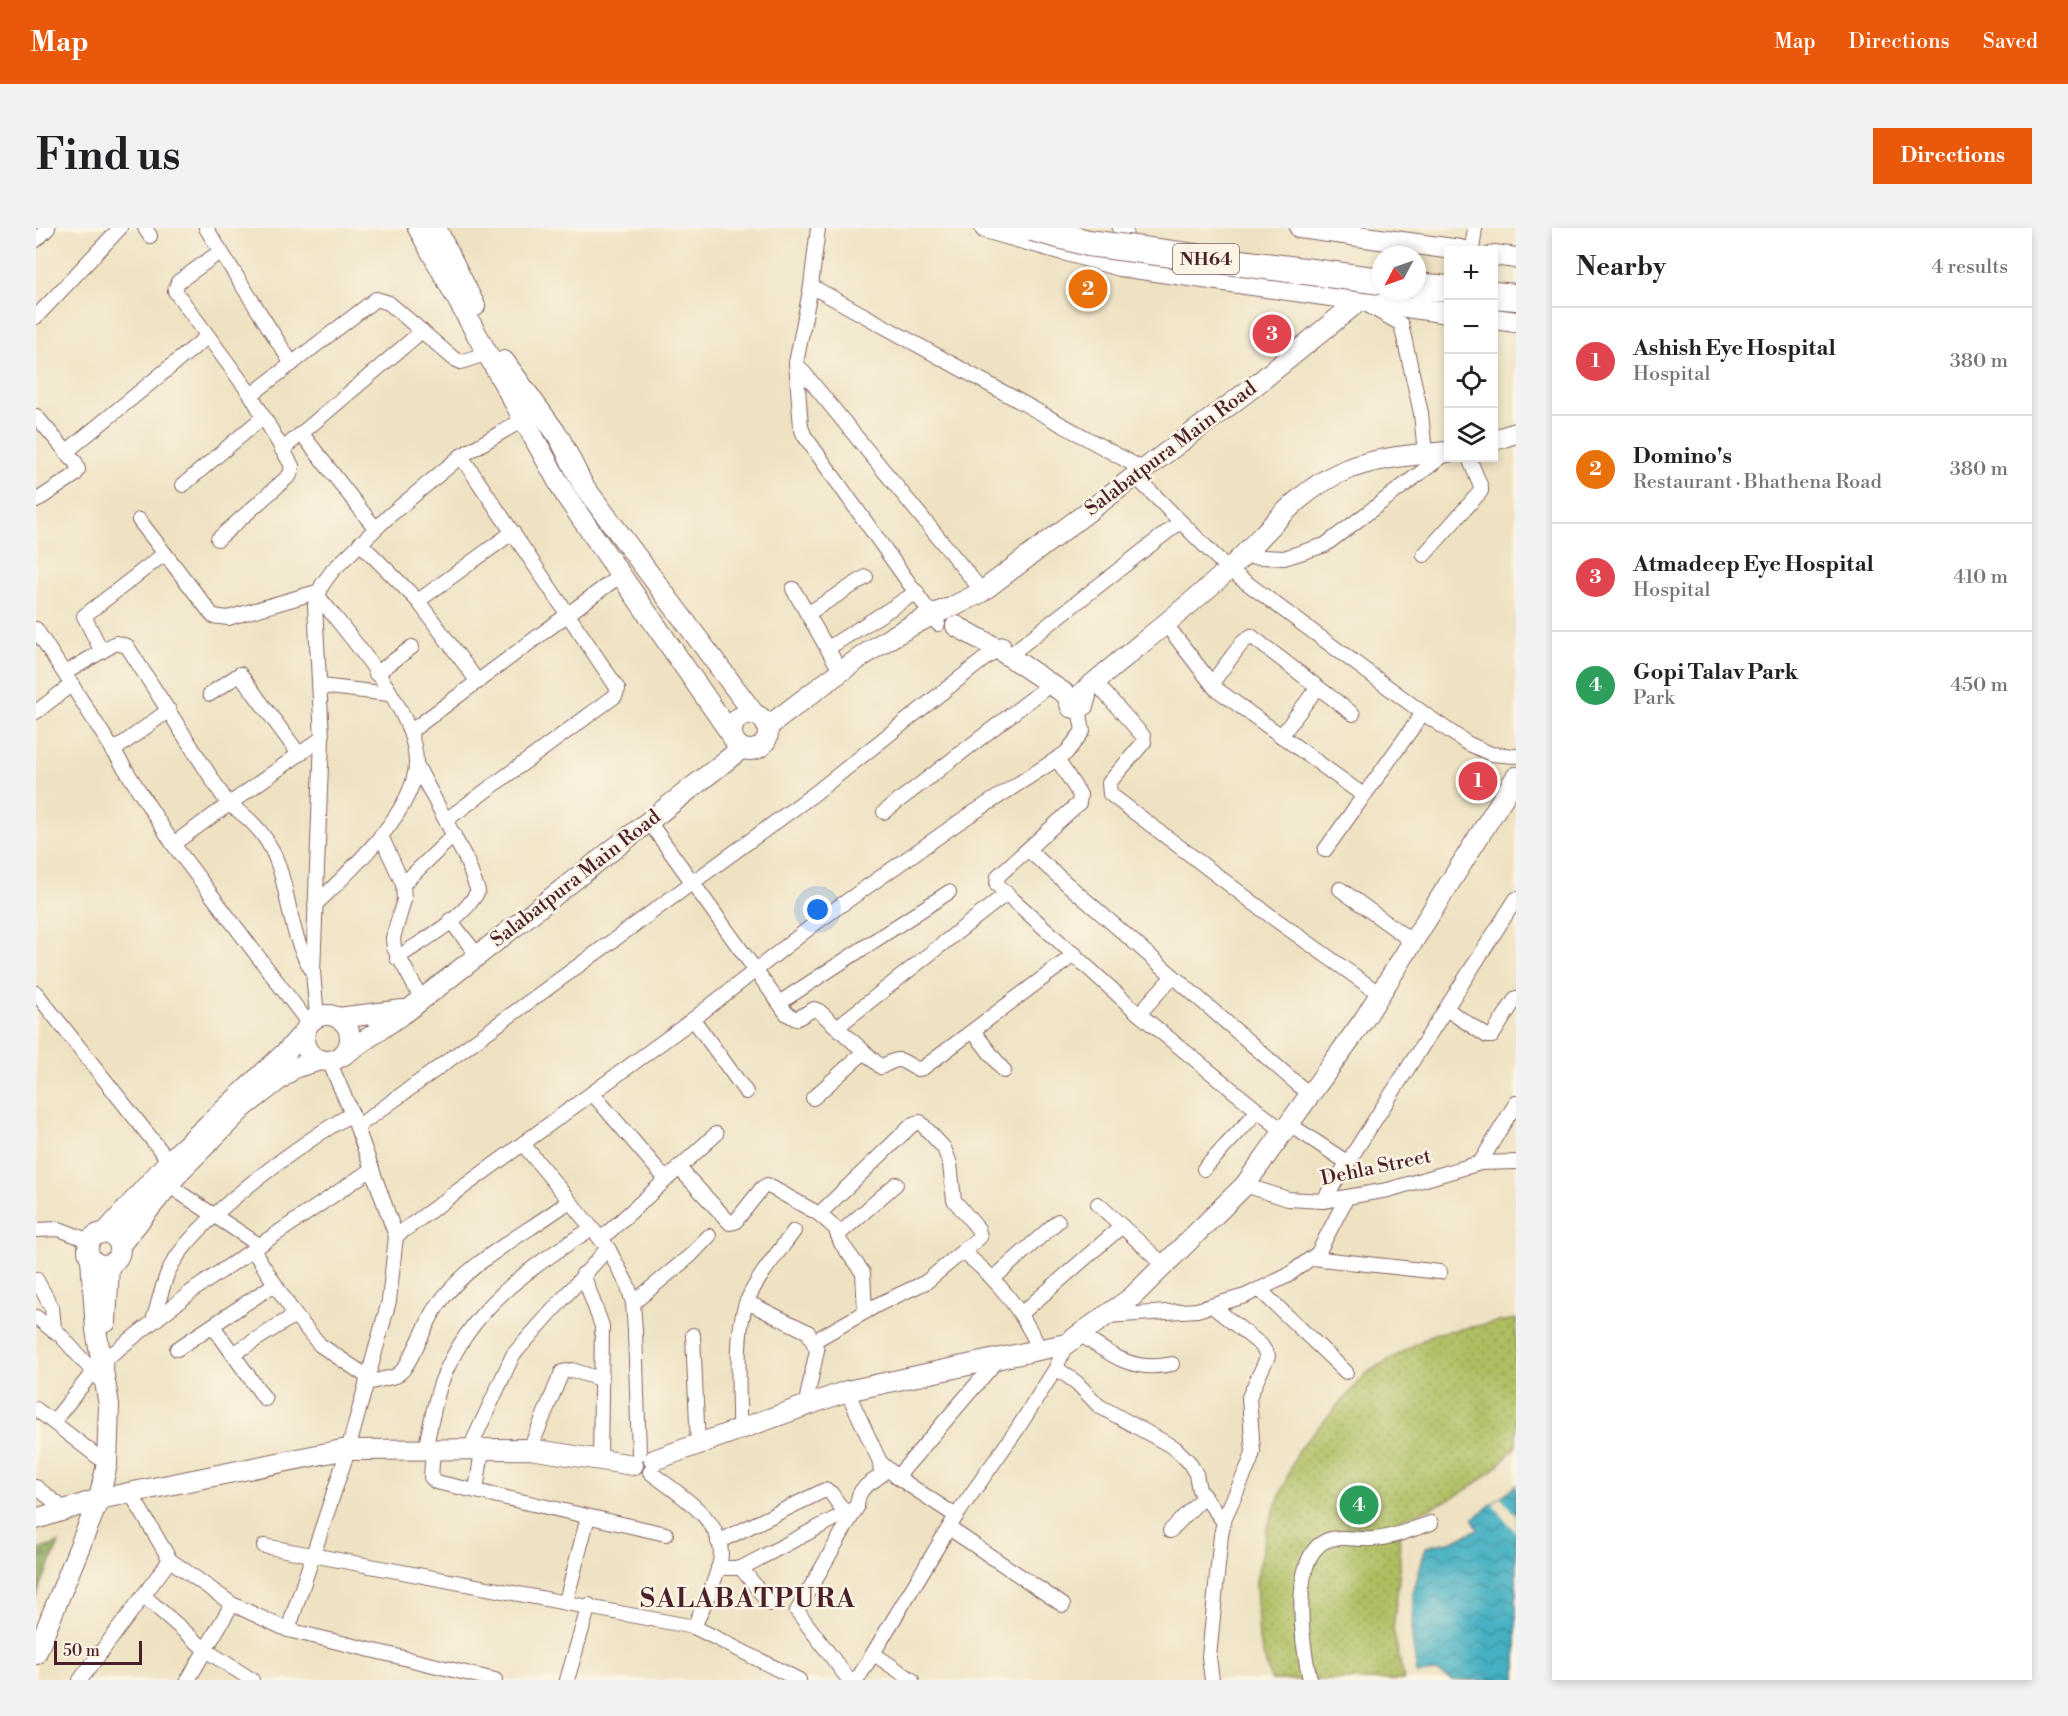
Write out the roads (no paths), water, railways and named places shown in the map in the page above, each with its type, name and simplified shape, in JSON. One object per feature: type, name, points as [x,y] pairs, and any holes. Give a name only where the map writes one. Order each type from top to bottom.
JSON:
[{"type":"highway","name":"NH64","points":[[1032,228],[1088,243],[1372,280]]},
{"type":"highway","name":"NH64","points":[[1088,228],[1372,266]]},
{"type":"highway","points":[[1426,273],[1444,275]]},
{"type":"highway","points":[[1498,280],[1516,282]]},
{"type":"highway","points":[[1426,287],[1444,289]]},
{"type":"highway","points":[[1498,295],[1516,297]]},
{"type":"street","points":[[36,240],[48,228]]},
{"type":"street","points":[[36,317],[120,228]]},
{"type":"street","points":[[206,228],[292,364]]},
{"type":"street","points":[[418,228],[566,496],[736,741],[759,749],[767,739],[761,721],[583,485],[559,438],[494,346],[436,228]]},
{"type":"street","points":[[818,228],[811,286],[796,363],[804,435],[917,592],[950,617],[1006,647],[1143,736],[1144,742],[1109,783],[1110,794],[1272,917],[1380,994]]},
{"type":"street","points":[[985,228],[1119,266],[1444,312]]},
{"type":"street","points":[[1098,261],[1100,228]]},
{"type":"street","points":[[1119,266],[1122,228]]},
{"type":"street","points":[[1300,228],[1444,248]]},
{"type":"street","points":[[1473,246],[1475,228]]},
{"type":"street","points":[[218,539],[291,475],[292,466],[251,395],[175,291],[178,282],[221,251]]},
{"type":"street","points":[[1498,256],[1516,258]]},
{"type":"street","points":[[811,286],[1140,474],[1180,522],[1423,713],[1467,743],[1491,754],[1516,756]]},
{"type":"street","points":[[251,395],[376,299],[389,303],[461,362],[488,353]]},
{"type":"street","points":[[1359,302],[1401,324],[1421,413],[1425,454]]},
{"type":"street","name":"Salabatpura Main Road","points":[[331,1059],[417,1004],[649,822],[736,741],[738,718],[761,721],[841,672],[912,624],[950,617],[1252,388],[1359,302]]},
{"type":"street","points":[[1498,320],[1516,322]]},
{"type":"street","points":[[282,450],[422,331]]},
{"type":"street","points":[[66,452],[208,336]]},
{"type":"street","points":[[796,363],[981,592]]},
{"type":"street","points":[[36,416],[78,470],[75,475],[36,501]]},
{"type":"street","points":[[183,485],[263,417]]},
{"type":"street","points":[[331,1059],[315,1057],[305,1045],[311,1024],[322,738],[315,605],[333,570],[375,528],[461,456],[525,419]]},
{"type":"street","points":[[1498,439],[1516,433]]},
{"type":"street","points":[[302,434],[375,528]]},
{"type":"street","points":[[884,812],[1075,692],[1165,623],[1234,563],[1307,493],[1339,472],[1382,460],[1444,452]]},
{"type":"street","points":[[446,820],[615,696],[618,689],[616,682],[461,456]]},
{"type":"street","points":[[1234,563],[1284,558],[1325,545],[1444,456]]},
{"type":"street","points":[[1424,555],[1481,491],[1471,462]]},
{"type":"street","points":[[139,520],[209,613],[220,619],[319,594]]},
{"type":"street","points":[[357,1127],[693,883],[1006,647],[1180,522]]},
{"type":"street","points":[[418,601],[513,532]]},
{"type":"street","points":[[360,543],[418,601],[478,682]]},
{"type":"street","points":[[101,650],[84,616],[164,554]]},
{"type":"street","points":[[411,731],[570,615],[622,574]]},
{"type":"street","points":[[807,614],[866,577]]},
{"type":"street","points":[[793,589],[841,672]]},
{"type":"street","points":[[828,648],[917,592]]},
{"type":"street","points":[[319,594],[376,674],[411,731],[416,764],[454,835],[478,891],[474,898],[450,920],[397,958]]},
{"type":"street","points":[[1165,623],[1212,683],[1363,795]]},
{"type":"street","points":[[36,629],[173,844],[311,1024]]},
{"type":"street","points":[[1212,683],[1242,643],[1251,636],[1311,679],[1317,688],[1353,714]]},
{"type":"street","points":[[36,712],[68,678],[101,650],[116,643],[128,646],[228,804],[249,817],[263,833],[279,861],[298,945],[313,972]]},
{"type":"street","points":[[376,674],[412,647]]},
{"type":"street","points":[[210,694],[240,674],[299,754]]},
{"type":"street","points":[[321,686],[389,694]]},
{"type":"street","points":[[1281,736],[1317,688]]},
{"type":"street","points":[[396,1236],[693,1019],[826,915],[1066,753],[1083,730],[1075,692]]},
{"type":"street","points":[[113,751],[168,710]]},
{"type":"street","points":[[1325,850],[1423,713]]},
{"type":"street","points":[[173,844],[322,738]]},
{"type":"street","points":[[1057,759],[1080,795],[1079,803],[998,876],[997,885],[1139,1014],[1257,1112],[1348,1163]]},
{"type":"street","points":[[315,905],[368,853],[381,836],[412,784],[416,764]]},
{"type":"street","points":[[36,1519],[64,1509],[130,1492],[348,1450],[530,1449],[600,1462],[644,1463],[698,1446],[847,1391],[1040,1349],[1073,1339],[1136,1293],[1245,1185],[1380,994],[1516,777]]},
{"type":"street","points":[[649,822],[792,1018],[796,1019],[814,1009],[881,1066],[897,1058],[903,1059],[917,1069],[923,1068],[1075,954]]},
{"type":"street","points":[[403,884],[454,835]]},
{"type":"street","points":[[338,1018],[387,1014],[417,1004],[397,958],[393,938],[404,900],[403,884],[381,836]]},
{"type":"street","points":[[1028,850],[1310,1095]]},
{"type":"street","points":[[1340,889],[1413,942]]},
{"type":"street","points":[[779,1003],[949,892]]},
{"type":"street","points":[[837,1027],[1007,893]]},
{"type":"street","points":[[1323,1201],[1516,899]]},
{"type":"street","points":[[450,920],[478,956]]},
{"type":"street","points":[[1139,1014],[1173,976]]},
{"type":"street","points":[[36,993],[169,1161]]},
{"type":"street","points":[[1446,1009],[1487,1036],[1492,1036],[1516,998]]},
{"type":"street","points":[[36,1654],[99,1499],[107,1464],[107,1388],[99,1362],[106,1329],[103,1249],[169,1161],[287,1051],[311,1024],[331,1015],[345,1023],[350,1036],[350,1044],[331,1059],[294,1068],[275,1081],[244,1107],[103,1249]]},
{"type":"street","points":[[693,1019],[746,1092]]},
{"type":"street","points":[[973,1031],[1004,1071]]},
{"type":"street","points":[[813,1098],[864,1052]]},
{"type":"street","points":[[288,1630],[348,1450],[368,1380],[389,1301],[396,1236],[331,1059]]},
{"type":"street","points":[[592,1094],[666,1178]]},
{"type":"street","points":[[1480,1163],[1516,1103]]},
{"type":"street","points":[[1204,1169],[1257,1112]]},
{"type":"street","points":[[153,1321],[168,1272],[181,1252],[215,1216],[295,1149],[352,1114]]},
{"type":"street","points":[[814,1341],[865,1312],[926,1282],[964,1253],[980,1237],[980,1232],[954,1200],[950,1164],[944,1148],[920,1122],[913,1124],[819,1214]]},
{"type":"street","points":[[666,1534],[433,1480],[429,1450],[441,1384],[472,1326],[494,1301],[538,1262],[600,1238],[716,1134]]},
{"type":"street","points":[[523,1144],[568,1202],[600,1238],[628,1286],[633,1303],[644,1463],[706,1519],[718,1542],[721,1560],[694,1627]]},
{"type":"street","name":"Dehla Street","points":[[1245,1185],[1288,1199],[1323,1201],[1388,1190],[1480,1163],[1516,1162]]},
{"type":"street","points":[[678,1167],[730,1223],[735,1221],[767,1185],[819,1214],[838,1235],[845,1249],[863,1273],[865,1312]]},
{"type":"street","points":[[53,1422],[99,1362],[256,1247],[372,1169]]},
{"type":"street","points":[[838,1235],[896,1184]]},
{"type":"street","points":[[168,1185],[256,1247],[275,1284],[295,1315],[320,1345],[368,1380],[396,1376],[403,1370],[439,1304],[454,1286],[504,1245],[568,1202]]},
{"type":"street","points":[[1105,1316],[1171,1312],[1212,1306],[1287,1276],[1312,1258],[1327,1239],[1347,1197]]},
{"type":"street","points":[[1098,1204],[1164,1265]]},
{"type":"street","points":[[994,1278],[1058,1221]]},
{"type":"street","points":[[1022,1313],[1122,1226]]},
{"type":"street","points":[[36,1230],[59,1229],[103,1249]]},
{"type":"street","points":[[739,1431],[740,1335],[747,1302],[760,1278],[794,1231]]},
{"type":"street","points":[[633,1303],[691,1255],[709,1236]]},
{"type":"street","points":[[476,1491],[476,1450],[513,1355],[583,1274],[600,1238]]},
{"type":"street","points":[[964,1253],[994,1278],[1022,1313],[1040,1349]]},
{"type":"street","points":[[1312,1258],[1440,1272]]},
{"type":"street","points":[[583,1274],[602,1326],[600,1462]]},
{"type":"street","points":[[36,1279],[48,1295],[54,1328],[59,1335]]},
{"type":"street","points":[[177,1349],[275,1284]]},
{"type":"street","points":[[1259,1289],[1347,1372]]},
{"type":"street","points":[[747,1302],[808,1332],[814,1341],[817,1350],[805,1407]]},
{"type":"street","points":[[1212,1306],[1267,1350],[1269,1356],[1249,1397],[1253,1452],[1224,1522],[1214,1591],[1209,1657],[1212,1680]]},
{"type":"street","points":[[233,1354],[295,1315]]},
{"type":"street","points":[[36,1317],[99,1362]]},
{"type":"street","points":[[213,1326],[265,1399]]},
{"type":"street","points":[[693,1335],[698,1446]]},
{"type":"street","points":[[1073,1339],[1145,1368],[1172,1364]]},
{"type":"street","points":[[858,1680],[952,1522],[1018,1428],[1073,1339]]},
{"type":"street","points":[[897,1477],[999,1358]]},
{"type":"street","points":[[1056,1368],[1077,1383],[1099,1406],[1175,1448],[1189,1462],[1203,1497],[1224,1522]]},
{"type":"street","points":[[530,1449],[561,1372],[572,1370],[600,1379]]},
{"type":"street","points":[[847,1391],[880,1462],[881,1475],[862,1487],[797,1611],[849,1680]]},
{"type":"street","points":[[36,1409],[107,1464]]},
{"type":"street","points":[[880,1462],[952,1522],[1064,1605]]},
{"type":"street","points":[[36,1487],[64,1509]]},
{"type":"street","points":[[718,1542],[825,1490],[851,1510]]},
{"type":"street","points":[[130,1492],[170,1560],[232,1605],[288,1630],[495,1680]]},
{"type":"street","points":[[1170,1531],[1203,1497]]},
{"type":"street","points":[[718,1568],[741,1568],[851,1510]]},
{"type":"street","points":[[566,1601],[588,1517]]},
{"type":"street","points":[[1310,1680],[1305,1658],[1302,1616],[1304,1568],[1311,1555],[1330,1539],[1374,1539],[1431,1523]]},
{"type":"street","points":[[264,1546],[589,1605],[694,1627],[800,1680]]},
{"type":"street","points":[[80,1680],[170,1560]]},
{"type":"street","points":[[741,1568],[770,1604]]},
{"type":"street","points":[[144,1596],[207,1651],[252,1680]]},
{"type":"street","points":[[188,1680],[232,1605]]},
{"type":"street","points":[[567,1680],[589,1605]]},
{"type":"street","points":[[874,1654],[912,1680]]},
{"type":"water","points":[[1516,1485],[1516,1680],[1452,1680],[1437,1672],[1417,1674],[1412,1638],[1413,1593],[1426,1547],[1453,1541],[1478,1529],[1473,1519]]},
{"type":"place","name":"Domino's","points":[[1088,289]]},
{"type":"place","name":"Atmadeep Eye Hospital","points":[[1272,334]]},
{"type":"place","name":"Ashish Eye Hospital","points":[[1478,781]]},
{"type":"place","name":"Gopi Talav Park","points":[[1359,1505]]},
{"type":"district","name":"SALABATPURA","points":[[748,1599]]}]
